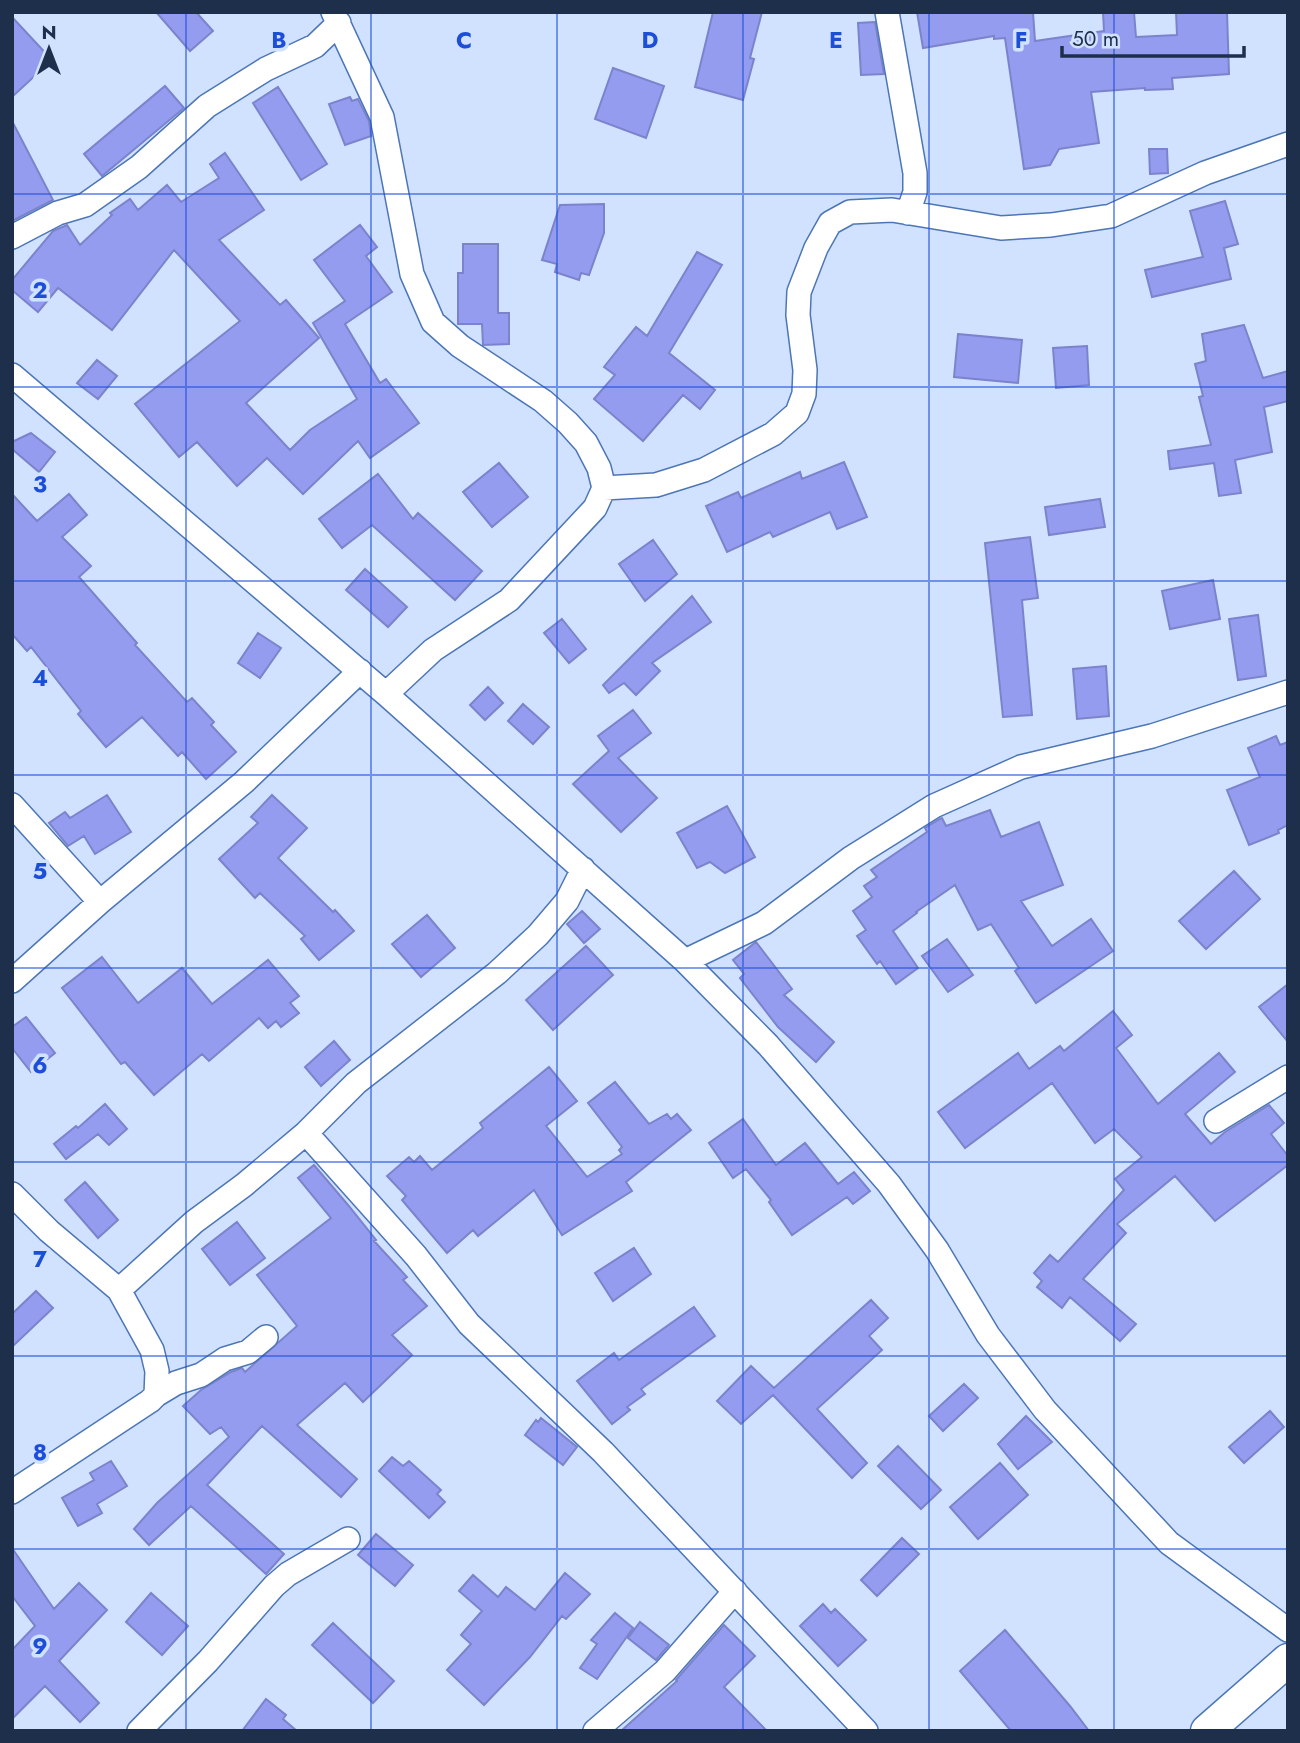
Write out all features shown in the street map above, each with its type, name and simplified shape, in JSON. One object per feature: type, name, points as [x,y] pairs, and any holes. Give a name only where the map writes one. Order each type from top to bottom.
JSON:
[{"type":"street","points":[[887,12],[915,173],[915,192],[908,213]]},
{"type":"street","points":[[12,237],[58,213],[85,205],[139,167],[207,106],[266,69],[315,46],[336,18],[382,117],[412,274],[433,322],[460,346],[543,401],[568,423],[586,443],[599,468],[604,488],[595,508],[509,600],[433,650],[386,694]]},
{"type":"street","points":[[604,488],[656,485],[704,470],[773,434],[797,414],[804,394],[805,370],[798,315],[799,292],[816,248],[830,223],[850,212],[892,210],[1002,228],[1051,225],[1111,216],[1205,173],[1288,144]]},
{"type":"street","points":[[12,375],[360,671],[685,961],[768,1045],[890,1184],[937,1250],[988,1335],[1054,1420],[1169,1542],[1288,1630]]},
{"type":"street","points":[[12,981],[100,902],[244,782],[360,671]]},
{"type":"street","points":[[685,961],[764,923],[851,858],[934,806],[1021,767],[1152,736],[1288,692]]},
{"type":"street","points":[[12,805],[100,902]]},
{"type":"street","points":[[119,1290],[194,1222],[244,1185],[306,1133],[356,1083],[497,973],[538,935],[567,901],[583,869]]},
{"type":"street","points":[[1216,1121],[1288,1077]]},
{"type":"street","points":[[306,1133],[416,1256],[469,1324],[603,1452],[866,1731]]},
{"type":"street","points":[[12,1195],[49,1231],[119,1290],[152,1350],[157,1371],[156,1395]]},
{"type":"street","points":[[12,1492],[156,1395],[177,1383],[201,1375],[225,1359],[248,1352],[266,1337]]},
{"type":"street","points":[[139,1731],[208,1661],[274,1586],[348,1539]]},
{"type":"street","points":[[595,1731],[665,1671],[735,1591]]},
{"type":"street","points":[[1207,1731],[1288,1660]]},
{"type":"building","points":[[156,12],[196,12],[213,31],[190,51]]},
{"type":"building","points":[[713,12],[762,12],[743,100],[695,87]]},
{"type":"building","points":[[917,12],[1033,12],[1035,41],[1104,31],[1103,12],[1134,12],[1136,37],[1177,35],[1176,12],[1227,12],[1229,74],[1172,78],[1173,89],[1091,92],[1099,143],[1059,149],[1050,165],[1024,169],[1005,38],[994,39],[994,36],[923,48]]},
{"type":"building","points":[[12,17],[52,60],[12,97]]},
{"type":"building","points":[[875,22],[884,74],[861,75],[858,23]]},
{"type":"building","points":[[613,68],[664,86],[646,138],[595,119]]},
{"type":"building","points":[[165,86],[184,108],[102,176],[84,154]]},
{"type":"building","points":[[278,87],[327,164],[301,180],[253,103]]},
{"type":"building","points":[[350,97],[352,101],[358,99],[369,121],[371,136],[345,145],[329,104]]},
{"type":"building","points":[[12,121],[53,200],[12,221]]},
{"type":"building","points":[[1149,149],[1167,149],[1168,173],[1150,174]]},
{"type":"building","points":[[225,153],[264,210],[219,240],[280,305],[286,300],[319,338],[246,403],[290,450],[310,430],[357,399],[313,323],[345,301],[314,260],[360,225],[377,247],[366,256],[392,292],[345,324],[380,383],[386,379],[419,423],[370,458],[358,441],[303,494],[267,458],[237,486],[197,442],[179,457],[135,404],[240,321],[174,250],[112,330],[58,288],[38,312],[12,290],[12,280],[53,231],[67,225],[80,245],[112,215],[110,213],[130,199],[138,210],[167,185],[181,202],[219,178],[210,164]]},
{"type":"building","points":[[1225,201],[1238,244],[1224,248],[1231,279],[1152,297],[1145,270],[1203,257],[1190,211]]},
{"type":"building","points":[[604,204],[604,233],[589,275],[581,273],[579,280],[555,272],[557,264],[542,260],[560,205]]},
{"type":"building","points":[[463,244],[498,244],[498,313],[509,313],[509,344],[483,345],[482,324],[458,324],[458,273],[463,273]]},
{"type":"building","points":[[697,252],[722,265],[669,353],[715,390],[700,409],[683,395],[643,441],[594,399],[615,375],[604,367],[636,327],[647,336]]},
{"type":"building","points":[[1244,325],[1263,378],[1288,371],[1288,401],[1264,407],[1272,452],[1235,460],[1241,493],[1219,496],[1214,463],[1170,469],[1168,451],[1211,445],[1199,397],[1203,396],[1195,364],[1206,361],[1202,334]]},
{"type":"building","points":[[958,334],[1022,340],[1018,383],[954,377]]},
{"type":"building","points":[[1087,346],[1089,385],[1056,388],[1053,348]]},
{"type":"building","points":[[97,360],[117,376],[98,399],[77,383]]},
{"type":"building","points":[[31,433],[55,452],[39,472],[12,449],[12,442]]},
{"type":"building","points":[[844,462],[867,517],[837,529],[830,512],[773,537],[770,532],[727,552],[706,506],[738,492],[741,498],[800,472],[802,479]]},
{"type":"building","points":[[499,463],[528,497],[492,527],[463,492]]},
{"type":"building","points":[[378,474],[413,519],[418,513],[482,571],[455,600],[372,525],[342,548],[319,519]]},
{"type":"building","points":[[12,494],[37,521],[69,494],[87,515],[62,537],[91,566],[79,577],[137,643],[135,645],[187,702],[192,698],[214,722],[211,725],[236,752],[206,779],[182,752],[178,756],[142,717],[106,747],[78,714],[81,711],[31,647],[27,651],[12,634]]},
{"type":"building","points":[[1100,499],[1105,527],[1049,535],[1045,507]]},
{"type":"building","points":[[1030,537],[1038,598],[1022,600],[1032,715],[1003,717],[985,543]]},
{"type":"building","points":[[653,540],[677,574],[645,601],[619,564]]},
{"type":"building","points":[[365,569],[407,607],[388,627],[346,590]]},
{"type":"building","points":[[1213,580],[1220,619],[1170,629],[1162,591]]},
{"type":"building","points":[[692,596],[711,622],[652,663],[660,671],[636,695],[624,683],[609,693],[603,685]]},
{"type":"building","points":[[1258,615],[1266,676],[1238,680],[1229,619]]},
{"type":"building","points":[[562,619],[586,649],[569,663],[544,633]]},
{"type":"building","points":[[258,633],[281,648],[260,678],[238,663]]},
{"type":"building","points":[[1106,666],[1109,716],[1077,719],[1073,669]]},
{"type":"building","points":[[488,687],[503,703],[485,720],[470,705]]},
{"type":"building","points":[[523,704],[549,727],[533,744],[508,721]]},
{"type":"building","points":[[633,710],[651,733],[618,758],[657,798],[621,832],[573,784],[609,751],[598,736]]},
{"type":"building","points":[[1276,736],[1280,745],[1288,742],[1288,825],[1278,830],[1279,833],[1249,845],[1227,790],[1260,777],[1248,748]]},
{"type":"building","points":[[107,795],[131,832],[95,854],[84,836],[68,846],[49,823],[65,812],[70,818]]},
{"type":"building","points":[[272,795],[307,828],[278,858],[354,931],[319,960],[301,939],[305,936],[260,893],[255,898],[219,859],[258,823],[251,817]]},
{"type":"building","points":[[727,806],[755,857],[725,873],[710,862],[697,868],[677,833]]},
{"type":"building","points":[[990,810],[1001,837],[1039,822],[1063,885],[1021,901],[1052,946],[1091,919],[1113,951],[1036,1003],[1015,971],[1019,968],[991,924],[978,930],[955,885],[893,931],[918,968],[896,984],[880,961],[877,964],[857,936],[866,930],[853,911],[872,897],[864,886],[877,877],[871,870],[927,832],[925,828],[940,819],[942,818],[946,826]]},
{"type":"building","points":[[1234,871],[1260,899],[1206,949],[1179,921]]},
{"type":"building","points":[[582,911],[600,929],[584,943],[567,924]]},
{"type":"building","points":[[427,915],[455,948],[421,977],[392,944]]},
{"type":"building","points":[[947,939],[973,975],[948,992],[922,956]]},
{"type":"building","points":[[756,942],[792,989],[784,995],[834,1042],[816,1062],[778,1027],[740,978],[744,974],[733,960]]},
{"type":"building","points":[[586,946],[613,975],[553,1030],[526,1000]]},
{"type":"building","points":[[102,957],[138,1003],[182,968],[212,1004],[268,960],[299,996],[290,1003],[299,1013],[281,1027],[276,1021],[268,1028],[259,1018],[209,1061],[202,1054],[154,1095],[125,1062],[121,1064],[62,988]]},
{"type":"building","points":[[1288,984],[1288,1042],[1259,1007]]},
{"type":"building","points":[[1113,1011],[1132,1035],[1116,1048],[1158,1104],[1219,1053],[1235,1072],[1185,1114],[1211,1144],[1225,1132],[1269,1105],[1284,1123],[1271,1134],[1288,1156],[1288,1165],[1215,1221],[1175,1176],[1117,1224],[1126,1233],[1083,1279],[1136,1324],[1120,1341],[1070,1297],[1062,1308],[1037,1287],[1042,1281],[1034,1273],[1050,1255],[1058,1262],[1124,1190],[1115,1179],[1142,1157],[1114,1129],[1095,1143],[1052,1083],[965,1148],[938,1112],[1018,1053],[1029,1069],[1060,1046],[1064,1051]]},
{"type":"building","points":[[26,1017],[55,1053],[31,1072],[12,1048],[12,1027]]},
{"type":"building","points":[[334,1041],[350,1060],[321,1086],[305,1067]]},
{"type":"building","points":[[549,1067],[577,1101],[546,1126],[587,1177],[622,1154],[619,1150],[622,1147],[588,1103],[615,1082],[649,1124],[667,1114],[671,1119],[677,1114],[691,1130],[626,1182],[632,1191],[562,1235],[534,1190],[478,1236],[473,1230],[447,1253],[402,1200],[406,1196],[387,1176],[409,1157],[414,1162],[420,1156],[432,1170],[483,1128],[480,1123]]},
{"type":"building","points":[[105,1104],[127,1129],[109,1145],[98,1134],[66,1159],[54,1144],[76,1126],[78,1128]]},
{"type":"building","points":[[743,1119],[776,1165],[805,1143],[838,1184],[854,1172],[870,1191],[853,1204],[847,1197],[792,1235],[769,1202],[771,1200],[746,1169],[733,1178],[709,1143]]},
{"type":"building","points":[[314,1165],[376,1240],[374,1241],[407,1277],[403,1280],[427,1306],[392,1335],[412,1355],[363,1402],[345,1383],[297,1425],[357,1479],[341,1497],[262,1426],[207,1485],[284,1554],[266,1574],[191,1506],[149,1545],[134,1529],[157,1503],[229,1437],[221,1427],[210,1434],[183,1406],[201,1390],[231,1372],[242,1368],[245,1372],[297,1326],[257,1275],[331,1218],[298,1178]]},
{"type":"building","points":[[85,1182],[118,1220],[98,1238],[65,1200]]},
{"type":"building","points":[[237,1222],[265,1258],[230,1285],[202,1249]]},
{"type":"building","points":[[634,1248],[651,1274],[613,1301],[595,1273]]},
{"type":"building","points":[[36,1291],[53,1308],[12,1347],[12,1314]]},
{"type":"building","points":[[871,1300],[888,1318],[869,1336],[882,1350],[817,1409],[867,1463],[852,1478],[773,1395],[741,1424],[717,1401],[751,1366],[774,1388]]},
{"type":"building","points":[[694,1307],[715,1336],[641,1389],[645,1394],[627,1407],[630,1410],[612,1424],[577,1381],[614,1353],[619,1360]]},
{"type":"building","points":[[964,1384],[978,1398],[943,1431],[929,1416]]},
{"type":"building","points":[[1270,1411],[1284,1427],[1244,1463],[1229,1447]]},
{"type":"building","points":[[1026,1416],[1052,1442],[1018,1469],[998,1444]]},
{"type":"building","points":[[541,1418],[577,1447],[563,1465],[525,1435],[536,1420],[538,1422]]},
{"type":"building","points":[[898,1446],[941,1490],[921,1509],[878,1466]]},
{"type":"building","points":[[392,1457],[403,1466],[409,1461],[441,1490],[437,1494],[445,1502],[429,1518],[379,1471]]},
{"type":"building","points":[[111,1461],[127,1486],[97,1504],[102,1513],[78,1526],[62,1498],[94,1480],[90,1473]]},
{"type":"building","points":[[1000,1463],[1028,1495],[978,1539],[950,1507]]},
{"type":"building","points":[[376,1534],[413,1565],[395,1586],[358,1555]]},
{"type":"building","points":[[902,1538],[919,1554],[877,1596],[861,1580]]},
{"type":"building","points":[[12,1548],[54,1609],[79,1583],[107,1610],[59,1661],[99,1703],[80,1722],[45,1686],[12,1719],[12,1650],[35,1626],[12,1596]]},
{"type":"building","points":[[565,1573],[590,1594],[566,1619],[562,1616],[530,1657],[484,1705],[447,1670],[471,1644],[461,1635],[482,1611],[459,1591],[473,1575],[498,1597],[506,1587],[535,1610]]},
{"type":"building","points":[[151,1593],[188,1626],[162,1655],[126,1622]]},
{"type":"building","points":[[823,1604],[831,1613],[835,1609],[866,1640],[838,1666],[800,1626]]},
{"type":"building","points":[[615,1613],[633,1628],[597,1679],[580,1668],[597,1644],[591,1640]]},
{"type":"building","points":[[640,1622],[669,1645],[656,1660],[628,1638]]},
{"type":"building","points":[[333,1623],[394,1681],[373,1703],[312,1645]]},
{"type":"building","points":[[724,1625],[755,1656],[724,1687],[767,1731],[621,1731],[677,1681]]},
{"type":"building","points":[[1005,1630],[1089,1731],[1011,1731],[960,1671]]},
{"type":"building","points":[[266,1699],[286,1715],[283,1719],[297,1731],[242,1731]]}]
